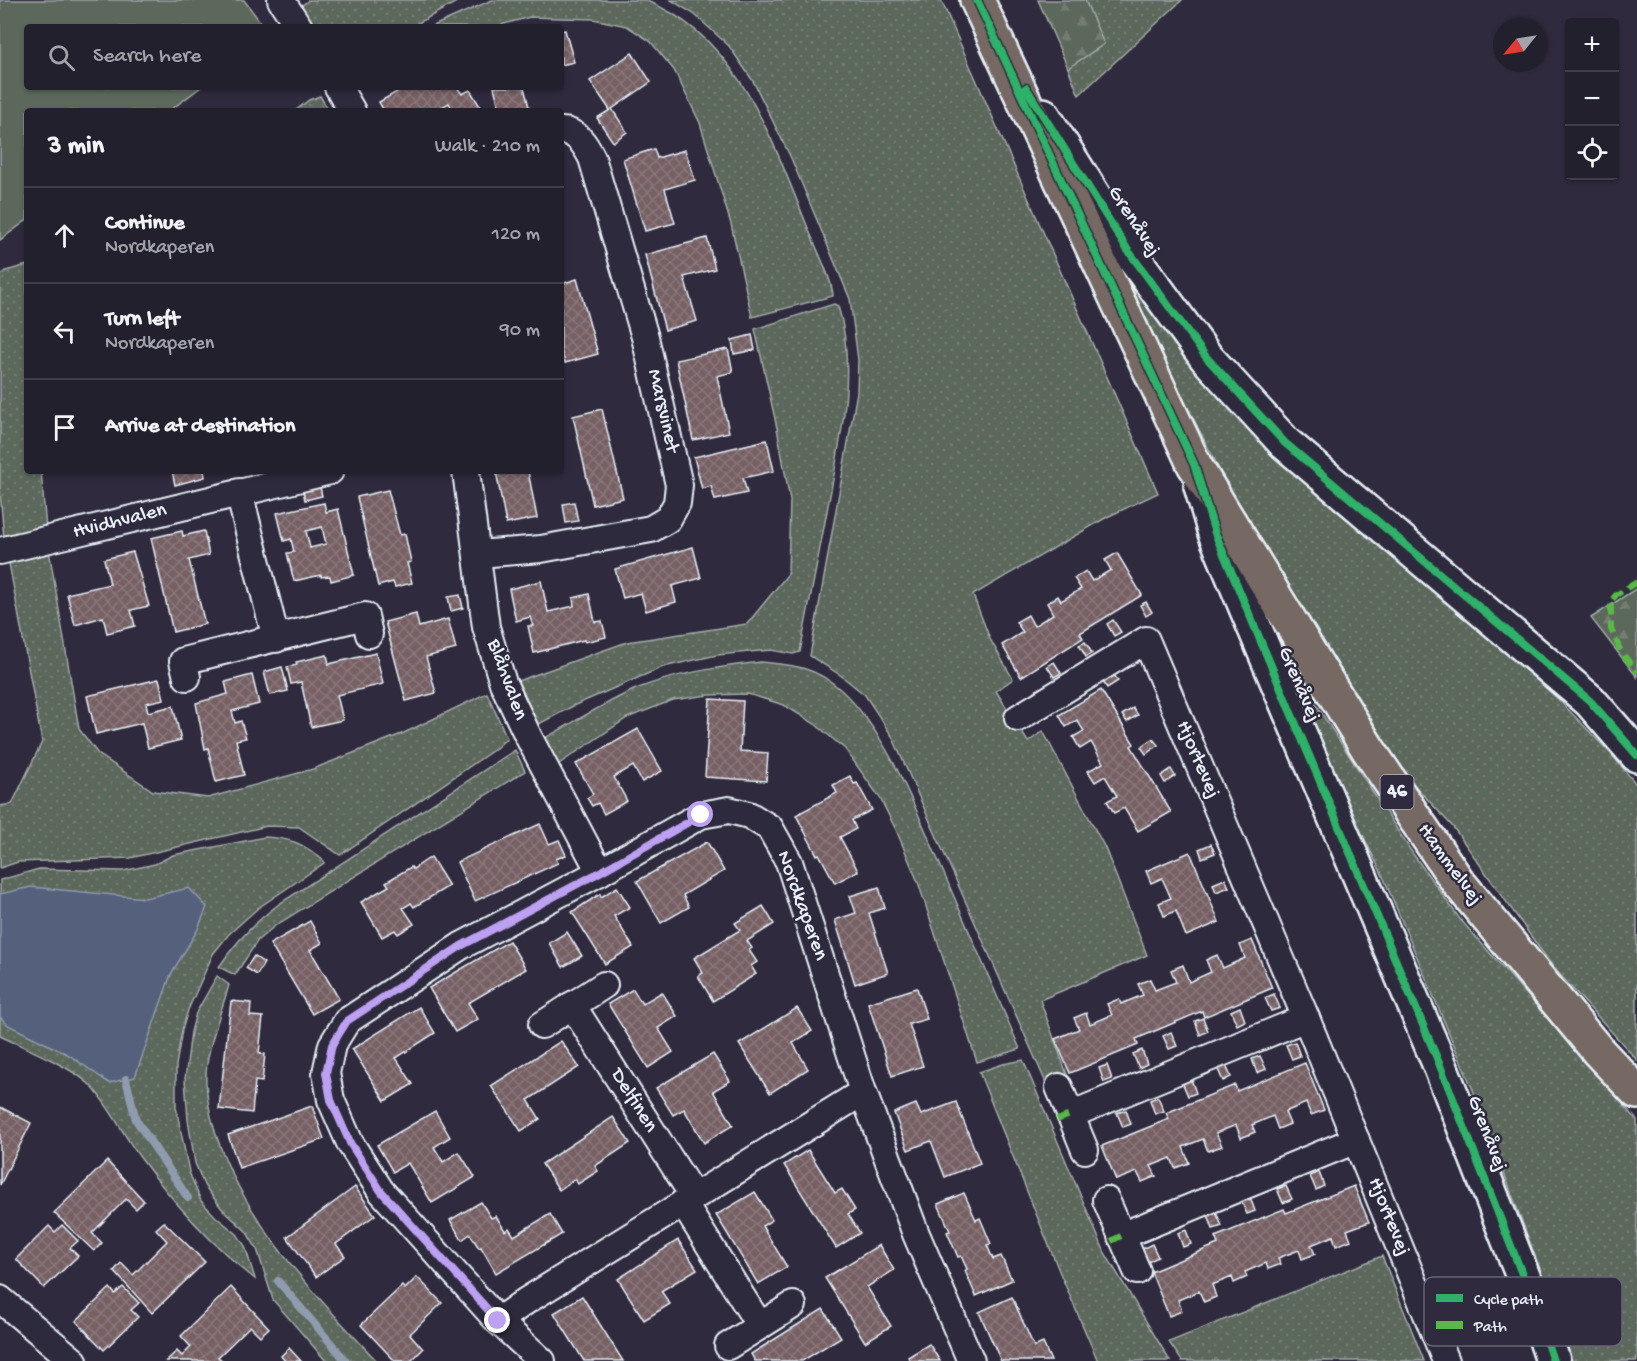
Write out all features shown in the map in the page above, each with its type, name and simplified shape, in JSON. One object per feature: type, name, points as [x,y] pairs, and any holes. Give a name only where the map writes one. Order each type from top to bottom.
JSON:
[{"type":"main road","name":"Grenåvej","points":[[977,0],[1194,464]]},
{"type":"main road","name":"Hammelvej","points":[[1194,464],[1368,749],[1458,882],[1599,1053],[1637,1092]]},
{"type":"street","points":[[281,0],[297,24]]},
{"type":"street","name":"Grenåvej","points":[[990,32],[1127,249],[1206,357],[1285,443],[1590,701],[1637,755]]},
{"type":"street","points":[[340,90],[350,108]]},
{"type":"street","name":"Marsvinet","points":[[478,554],[541,549],[651,529],[668,519],[677,503],[679,485],[645,337],[592,158],[584,141],[564,132]]},
{"type":"street","name":"Grenåvej","points":[[1194,464],[1215,533],[1439,1063],[1523,1277]]},
{"type":"street","name":"Hvidhvalen","points":[[0,551],[239,492],[266,478],[303,474]]},
{"type":"street","name":"Blåhvalen","points":[[466,474],[486,627],[503,683],[528,736],[600,872]]},
{"type":"street","points":[[239,492],[276,639]]},
{"type":"street","points":[[187,677],[183,661],[365,616],[369,634]]},
{"type":"street","name":"Hjortevej","points":[[1018,718],[1146,640],[1306,1018],[1424,1307]]},
{"type":"street","name":"Nordkaperen","points":[[542,1361],[498,1321],[381,1191],[350,1143],[331,1100],[326,1073],[332,1045],[347,1021],[461,946],[701,815],[729,810],[749,815],[770,828],[789,862],[863,1092],[916,1234],[971,1361]]},
{"type":"street","points":[[542,1024],[604,985]]},
{"type":"street","name":"Delfinen","points":[[572,1005],[760,1326]]},
{"type":"street","points":[[1070,1115],[1306,1018]]},
{"type":"street","points":[[1059,1087],[1085,1150]]},
{"type":"street","points":[[498,1321],[526,1300],[863,1092]]},
{"type":"street","points":[[1122,1236],[1356,1140]]},
{"type":"street","points":[[1106,1200],[1137,1271]]},
{"type":"street","points":[[0,1299],[74,1361]]},
{"type":"street","points":[[728,1346],[793,1305]]},
{"type":"street","name":"Hjortevej","points":[[1440,1346],[1446,1361]]},
{"type":"street","name":"Grenåvej","points":[[1548,1346],[1553,1361]]},
{"type":"green space","points":[[0,0],[244,0],[262,24],[24,24],[24,90],[197,90],[173,108],[24,108],[24,222],[0,240]]},
{"type":"green space","points":[[309,0],[460,0],[416,24],[313,24],[301,6]]},
{"type":"green space","points":[[492,0],[645,0],[677,17],[705,38],[728,64],[748,94],[779,158],[826,270],[833,296],[752,317],[731,224],[700,123],[674,70],[650,41],[627,26],[593,19],[530,17],[504,24],[438,24]]},
{"type":"green space","points":[[671,0],[941,0],[1158,493],[1107,517],[973,595],[990,639],[1013,679],[996,691],[1028,742],[1043,731],[1105,848],[1147,955],[1040,1000],[1068,1077],[1047,1085],[892,736],[865,695],[839,674],[810,656],[857,392],[858,360],[850,299],[791,158],[753,81],[729,46],[694,14]]},
{"type":"green space","points":[[1038,0],[1085,0],[1104,44],[1068,68]]},
{"type":"green space","points":[[1084,0],[1182,0],[1079,95],[1068,68],[1104,44]]},
{"type":"green space","points":[[320,96],[327,108],[299,108],[309,100]]},
{"type":"green space","points":[[1109,253],[1258,436],[1337,511],[1437,590],[1560,701],[1637,785],[1637,1060],[1553,967],[1453,827],[1407,777],[1243,516]]},
{"type":"green space","points":[[24,266],[24,474],[41,474],[46,529],[4,539],[0,492],[0,276],[6,271]]},
{"type":"green space","points":[[834,304],[838,306],[844,331],[846,382],[844,408],[837,461],[800,652],[793,654],[771,650],[717,655],[663,667],[575,705],[535,726],[515,682],[627,642],[747,624],[788,574],[790,500],[755,329]]},
{"type":"green space","points":[[49,550],[79,729],[98,754],[153,791],[208,798],[313,769],[404,733],[487,693],[507,738],[495,749],[340,855],[299,827],[267,826],[130,858],[18,862],[0,868],[0,806],[12,804],[42,742],[9,563]]},
{"type":"green space","points":[[1637,588],[1637,677],[1591,618]]},
{"type":"green space","points":[[761,662],[804,668],[823,676],[858,707],[873,728],[887,750],[911,798],[1020,1049],[977,1062],[918,882],[897,832],[880,798],[845,749],[815,724],[784,705],[748,694],[708,695],[673,700],[627,718],[556,766],[543,739],[612,700],[651,683],[698,671]]},
{"type":"green space","points":[[1313,700],[1413,854],[1460,919],[1637,1120],[1637,1361],[1572,1361],[1567,1346],[1622,1346],[1622,1277],[1543,1277],[1473,1090],[1382,874],[1316,740],[1302,701]]},
{"type":"green space","points":[[515,750],[525,771],[276,925],[258,940],[235,975],[219,967],[246,933],[279,904]]},
{"type":"green space","points":[[265,837],[297,843],[317,855],[324,863],[258,908],[229,934],[213,954],[188,1010],[176,1065],[176,1107],[189,1172],[201,1201],[237,1234],[245,1246],[255,1279],[208,1237],[165,1189],[89,1084],[59,1064],[0,1036],[0,880],[39,869],[123,871],[155,864],[173,855]]},
{"type":"green space","points":[[217,976],[229,985],[210,1047],[206,1083],[212,1122],[226,1160],[268,1234],[322,1301],[377,1361],[326,1361],[273,1300],[257,1249],[246,1231],[223,1210],[204,1185],[195,1163],[188,1120],[185,1079],[191,1032],[196,1013]]},
{"type":"green space","points":[[1023,1060],[1105,1253],[1170,1361],[1098,1361],[979,1072]]},
{"type":"green space","points":[[1382,1256],[1424,1361],[1182,1361],[1169,1342]]},
{"type":"water","points":[[31,887],[145,898],[189,888],[207,907],[197,931],[171,974],[135,1077],[109,1083],[69,1055],[8,1025],[0,1017],[0,894]]},
{"type":"building","points":[[564,30],[574,62],[564,64]]},
{"type":"building","points":[[632,53],[651,82],[612,109],[627,132],[613,142],[597,118],[610,110],[590,81]]},
{"type":"building","points":[[396,90],[459,90],[462,94],[470,90],[481,108],[452,108],[449,103],[440,108],[382,108],[379,102],[397,92]]},
{"type":"building","points":[[495,90],[525,90],[529,107],[499,108]]},
{"type":"building","points":[[654,149],[657,158],[685,150],[695,180],[665,189],[675,223],[645,231],[623,159]]},
{"type":"building","points":[[707,238],[715,269],[684,277],[697,321],[665,330],[645,255]]},
{"type":"building","points":[[577,279],[598,354],[565,363],[564,360],[564,283]]},
{"type":"building","points":[[752,335],[755,350],[734,354],[732,340]]},
{"type":"building","points":[[728,349],[733,372],[717,376],[729,432],[693,440],[676,360]]},
{"type":"building","points":[[602,409],[623,498],[593,505],[573,416]]},
{"type":"building","points":[[767,440],[774,471],[743,478],[747,493],[715,500],[711,486],[702,489],[694,457]]},
{"type":"building","points":[[173,474],[204,474],[205,477],[175,485]]},
{"type":"building","points":[[497,474],[529,474],[537,518],[506,524]]},
{"type":"building","points":[[320,487],[322,496],[305,500],[303,491]]},
{"type":"building","points":[[388,490],[400,535],[405,534],[411,562],[407,563],[412,583],[395,587],[393,582],[378,586],[357,497]]},
{"type":"building","points":[[574,502],[578,521],[566,523],[563,504]]},
{"type":"building","points":[[324,503],[326,512],[338,509],[354,575],[331,581],[330,576],[321,577],[321,575],[294,581],[287,553],[294,552],[291,539],[284,541],[277,513]],"holes":[[[322,527],[326,544],[310,548],[306,531]]]},
{"type":"building","points":[[182,531],[183,536],[204,531],[209,555],[189,560],[205,624],[173,632],[151,538]]},
{"type":"building","points":[[693,547],[701,578],[672,586],[676,602],[646,611],[641,593],[623,598],[615,569]]},
{"type":"building","points":[[133,552],[149,606],[131,610],[135,626],[107,633],[103,617],[75,625],[67,594],[110,584],[104,559]]},
{"type":"building","points":[[1117,553],[1142,595],[1080,633],[1083,638],[1021,677],[1002,645],[1023,632],[1016,622],[1028,615],[1034,626],[1053,614],[1047,603],[1058,596],[1061,601],[1081,589],[1074,578],[1086,571],[1092,581],[1111,570],[1105,560]]},
{"type":"building","points":[[541,581],[548,612],[574,606],[573,598],[589,594],[595,622],[602,621],[606,637],[585,642],[584,640],[534,653],[528,626],[533,626],[530,617],[516,621],[509,589]]},
{"type":"building","points":[[460,595],[463,608],[451,611],[448,597]]},
{"type":"building","points":[[1146,602],[1152,612],[1146,616],[1140,605]]},
{"type":"building","points":[[416,614],[419,627],[448,619],[456,649],[426,657],[436,693],[406,701],[385,622]]},
{"type":"building","points":[[1113,620],[1121,632],[1114,636],[1107,624]]},
{"type":"building","points":[[1085,642],[1092,653],[1086,657],[1079,645]]},
{"type":"building","points":[[376,653],[383,684],[337,695],[343,720],[311,727],[301,682],[291,684],[287,667],[297,665],[296,662],[327,655],[329,664]]},
{"type":"building","points":[[1054,662],[1061,673],[1054,677],[1047,666]]},
{"type":"building","points":[[282,667],[288,691],[270,695],[264,672]]},
{"type":"building","points":[[252,675],[259,704],[232,711],[235,723],[241,721],[246,738],[236,740],[244,775],[216,782],[208,748],[205,749],[196,703],[228,694],[225,682]]},
{"type":"building","points":[[1114,675],[1118,681],[1107,688],[1103,682]]},
{"type":"building","points":[[159,679],[164,699],[146,703],[148,712],[173,706],[181,740],[148,748],[142,723],[96,734],[87,696]]},
{"type":"building","points":[[1101,690],[1134,744],[1131,746],[1171,812],[1138,831],[1124,808],[1114,813],[1107,801],[1117,796],[1105,776],[1095,782],[1088,771],[1103,763],[1091,742],[1080,749],[1073,737],[1084,731],[1077,720],[1066,727],[1059,715]]},
{"type":"building","points":[[710,699],[743,701],[740,751],[768,753],[766,781],[705,777]]},
{"type":"building","points":[[1133,708],[1138,715],[1127,722],[1122,715]]},
{"type":"building","points":[[638,729],[662,771],[642,782],[633,766],[614,777],[627,801],[604,814],[598,803],[592,806],[587,798],[593,794],[576,764]]},
{"type":"building","points":[[1153,739],[1158,745],[1146,754],[1141,747]]},
{"type":"building","points":[[1171,769],[1175,776],[1165,783],[1161,776]]},
{"type":"building","points":[[850,776],[854,784],[857,783],[872,810],[852,820],[856,829],[840,837],[858,871],[835,883],[796,815],[837,793],[833,785]]},
{"type":"building","points":[[540,824],[549,844],[559,840],[566,855],[556,859],[558,863],[475,901],[457,862]]},
{"type":"building","points":[[707,842],[724,871],[683,895],[689,907],[661,923],[637,881]]},
{"type":"building","points":[[1211,844],[1215,853],[1202,858],[1199,849]]},
{"type":"building","points":[[1190,852],[1219,922],[1186,936],[1176,911],[1164,916],[1159,903],[1171,898],[1162,878],[1151,883],[1146,871]]},
{"type":"building","points":[[431,857],[449,886],[414,907],[411,903],[403,908],[414,924],[398,934],[395,930],[382,937],[361,902],[389,886],[386,882]]},
{"type":"building","points":[[1225,879],[1229,887],[1216,892],[1213,884]]},
{"type":"building","points":[[617,887],[630,907],[614,916],[633,947],[605,964],[572,912],[600,894],[601,897]]},
{"type":"building","points":[[879,887],[885,908],[869,913],[888,973],[855,984],[835,920],[856,913],[850,896]]},
{"type":"building","points":[[763,906],[774,924],[747,941],[752,948],[749,950],[757,962],[751,966],[756,974],[713,1001],[698,976],[703,973],[694,958],[740,930],[735,923]]},
{"type":"building","points":[[310,921],[322,943],[310,950],[339,999],[312,1014],[270,944]]},
{"type":"building","points":[[567,932],[582,956],[563,967],[549,943]]},
{"type":"building","points":[[1252,940],[1272,988],[1204,1017],[1202,1011],[1136,1039],[1138,1045],[1070,1073],[1055,1039],[1079,1029],[1074,1018],[1086,1013],[1090,1024],[1112,1015],[1107,1004],[1119,999],[1121,1004],[1143,995],[1138,984],[1150,979],[1155,990],[1176,982],[1171,970],[1183,965],[1189,982],[1211,972],[1206,960],[1217,955],[1223,968],[1245,958],[1240,945]]},
{"type":"building","points":[[509,941],[526,969],[468,1003],[478,1019],[455,1032],[429,988]]},
{"type":"building","points":[[254,956],[264,963],[257,975],[246,968]]},
{"type":"building","points":[[917,988],[927,1019],[909,1024],[923,1066],[892,1076],[868,1003]]},
{"type":"building","points":[[633,989],[642,1004],[662,992],[677,1016],[658,1028],[673,1052],[648,1068],[608,1004]]},
{"type":"building","points":[[1274,994],[1280,1008],[1271,1011],[1265,998]]},
{"type":"building","points":[[231,1001],[251,1003],[250,1016],[263,1017],[259,1053],[265,1054],[262,1082],[255,1081],[252,1113],[219,1109]]},
{"type":"building","points":[[419,1007],[435,1033],[396,1058],[413,1084],[385,1101],[352,1049]]},
{"type":"building","points":[[1240,1007],[1245,1021],[1237,1025],[1231,1011]]},
{"type":"building","points":[[797,1008],[812,1031],[793,1043],[808,1069],[770,1093],[739,1044]]},
{"type":"building","points":[[1203,1018],[1208,1031],[1200,1035],[1195,1021]]},
{"type":"building","points":[[1171,1032],[1177,1046],[1169,1049],[1163,1036]]},
{"type":"building","points":[[561,1041],[579,1067],[528,1100],[540,1119],[521,1131],[491,1086]]},
{"type":"building","points":[[1295,1042],[1300,1056],[1292,1059],[1286,1045]]},
{"type":"building","points":[[1142,1050],[1147,1064],[1139,1068],[1133,1054]]},
{"type":"building","points":[[713,1054],[730,1081],[713,1091],[733,1125],[704,1143],[684,1109],[673,1115],[656,1088]]},
{"type":"building","points":[[1260,1056],[1266,1069],[1257,1073],[1252,1059]]},
{"type":"building","points":[[1225,1063],[1231,1077],[1223,1081],[1217,1067]]},
{"type":"building","points":[[1305,1063],[1324,1110],[1311,1115],[1306,1103],[1285,1112],[1290,1124],[1278,1129],[1273,1116],[1252,1125],[1255,1132],[1241,1138],[1236,1125],[1216,1133],[1222,1146],[1208,1151],[1203,1139],[1183,1147],[1189,1163],[1175,1168],[1171,1158],[1151,1166],[1156,1176],[1142,1182],[1137,1172],[1116,1180],[1102,1146],[1169,1119],[1166,1113],[1235,1085],[1237,1091]]},
{"type":"building","points":[[1107,1065],[1112,1079],[1104,1082],[1099,1068]]},
{"type":"building","points":[[1191,1079],[1196,1093],[1188,1096],[1182,1082]]},
{"type":"building","points":[[1158,1097],[1164,1111],[1155,1114],[1150,1100]]},
{"type":"building","points":[[956,1102],[980,1163],[945,1177],[931,1141],[908,1150],[894,1113],[916,1104],[921,1115]]},
{"type":"building","points":[[312,1106],[324,1139],[239,1168],[228,1135]]},
{"type":"building","points":[[0,1107],[31,1123],[0,1185]]},
{"type":"building","points":[[1126,1110],[1131,1124],[1123,1127],[1117,1113]]},
{"type":"building","points":[[435,1111],[450,1137],[434,1147],[443,1162],[459,1152],[475,1177],[432,1203],[408,1163],[393,1172],[377,1145]]},
{"type":"building","points":[[613,1117],[630,1143],[595,1166],[598,1171],[578,1184],[575,1179],[559,1190],[542,1164]]},
{"type":"building","points":[[808,1150],[835,1193],[842,1189],[855,1210],[848,1214],[860,1233],[836,1248],[784,1165]]},
{"type":"building","points":[[107,1161],[144,1201],[136,1209],[126,1199],[92,1233],[102,1243],[94,1251],[54,1213]]},
{"type":"building","points":[[1319,1172],[1324,1186],[1316,1190],[1310,1176]]},
{"type":"building","points":[[1286,1186],[1292,1199],[1283,1203],[1277,1189]]},
{"type":"building","points":[[1354,1186],[1369,1222],[1347,1230],[1351,1240],[1336,1246],[1333,1236],[1311,1245],[1315,1254],[1302,1259],[1299,1250],[1278,1258],[1281,1264],[1268,1269],[1266,1263],[1245,1272],[1247,1277],[1234,1283],[1232,1277],[1212,1285],[1216,1297],[1204,1302],[1199,1291],[1178,1300],[1182,1311],[1169,1316],[1151,1272],[1218,1244],[1215,1237],[1284,1209],[1286,1213]]},
{"type":"building","points":[[355,1187],[375,1215],[336,1244],[345,1256],[316,1277],[287,1237]]},
{"type":"building","points":[[755,1192],[772,1220],[762,1226],[787,1267],[758,1284],[716,1215]]},
{"type":"building","points":[[964,1193],[976,1220],[980,1218],[991,1244],[987,1245],[993,1259],[1001,1256],[1012,1280],[976,1296],[965,1271],[967,1269],[961,1256],[958,1257],[947,1232],[950,1231],[938,1204]]},
{"type":"building","points":[[1250,1197],[1255,1211],[1247,1214],[1241,1201]]},
{"type":"building","points":[[481,1202],[491,1218],[496,1216],[505,1231],[509,1228],[514,1236],[550,1214],[562,1234],[496,1273],[481,1247],[479,1248],[470,1234],[462,1240],[450,1220]]},
{"type":"building","points":[[1216,1212],[1222,1226],[1213,1229],[1208,1215]]},
{"type":"building","points":[[164,1222],[205,1262],[152,1313],[114,1271],[121,1263],[133,1275],[167,1241],[156,1229]]},
{"type":"building","points":[[62,1225],[78,1241],[70,1248],[78,1256],[44,1288],[16,1259],[49,1226],[55,1232]]},
{"type":"building","points":[[1186,1230],[1191,1244],[1183,1247],[1178,1233]]},
{"type":"building","points":[[678,1240],[697,1269],[661,1291],[670,1304],[644,1320],[618,1279]]},
{"type":"building","points":[[1152,1244],[1158,1257],[1148,1262],[1142,1249]]},
{"type":"building","points":[[879,1245],[894,1270],[867,1287],[891,1326],[865,1342],[825,1278]]},
{"type":"building","points":[[417,1277],[442,1303],[410,1334],[423,1349],[411,1361],[395,1361],[361,1325],[402,1286],[405,1289]]},
{"type":"building","points":[[123,1287],[139,1303],[131,1310],[138,1317],[104,1350],[76,1321],[110,1288],[115,1294]]},
{"type":"building","points":[[231,1287],[269,1328],[260,1336],[250,1326],[218,1357],[223,1361],[166,1361],[177,1351],[182,1356],[191,1347],[181,1336]]},
{"type":"building","points":[[582,1296],[623,1361],[584,1361],[554,1313]]},
{"type":"building","points":[[1012,1297],[1034,1347],[1043,1343],[1051,1361],[1001,1361],[979,1312]]},
{"type":"building","points":[[823,1309],[841,1337],[802,1361],[755,1361],[751,1354]]},
{"type":"building","points":[[929,1344],[940,1361],[911,1361],[908,1357]]},
{"type":"building","points":[[289,1348],[301,1361],[285,1361],[281,1356]]},
{"type":"waterway","points":[[126,1079],[136,1120],[188,1198]]},
{"type":"waterway","points":[[278,1281],[346,1361]]},
{"type":"marked path","points":[[1637,582],[1616,595],[1611,601],[1611,629],[1621,652],[1637,672]]},
{"type":"marked path","points":[[1057,1120],[1070,1115]]},
{"type":"marked path","points":[[1111,1241],[1121,1236]]},
{"type":"cycle path","points":[[977,0],[1194,464],[1215,533],[1439,1063],[1523,1277]]},
{"type":"cycle path","points":[[1026,88],[1127,249],[1206,357],[1285,443],[1590,701],[1637,755]]},
{"type":"cycle path","points":[[1548,1346],[1553,1361]]},
{"type":"route","points":[[498,1321],[381,1191],[350,1143],[331,1100],[326,1073],[332,1045],[347,1021],[461,946],[701,815]]}]
